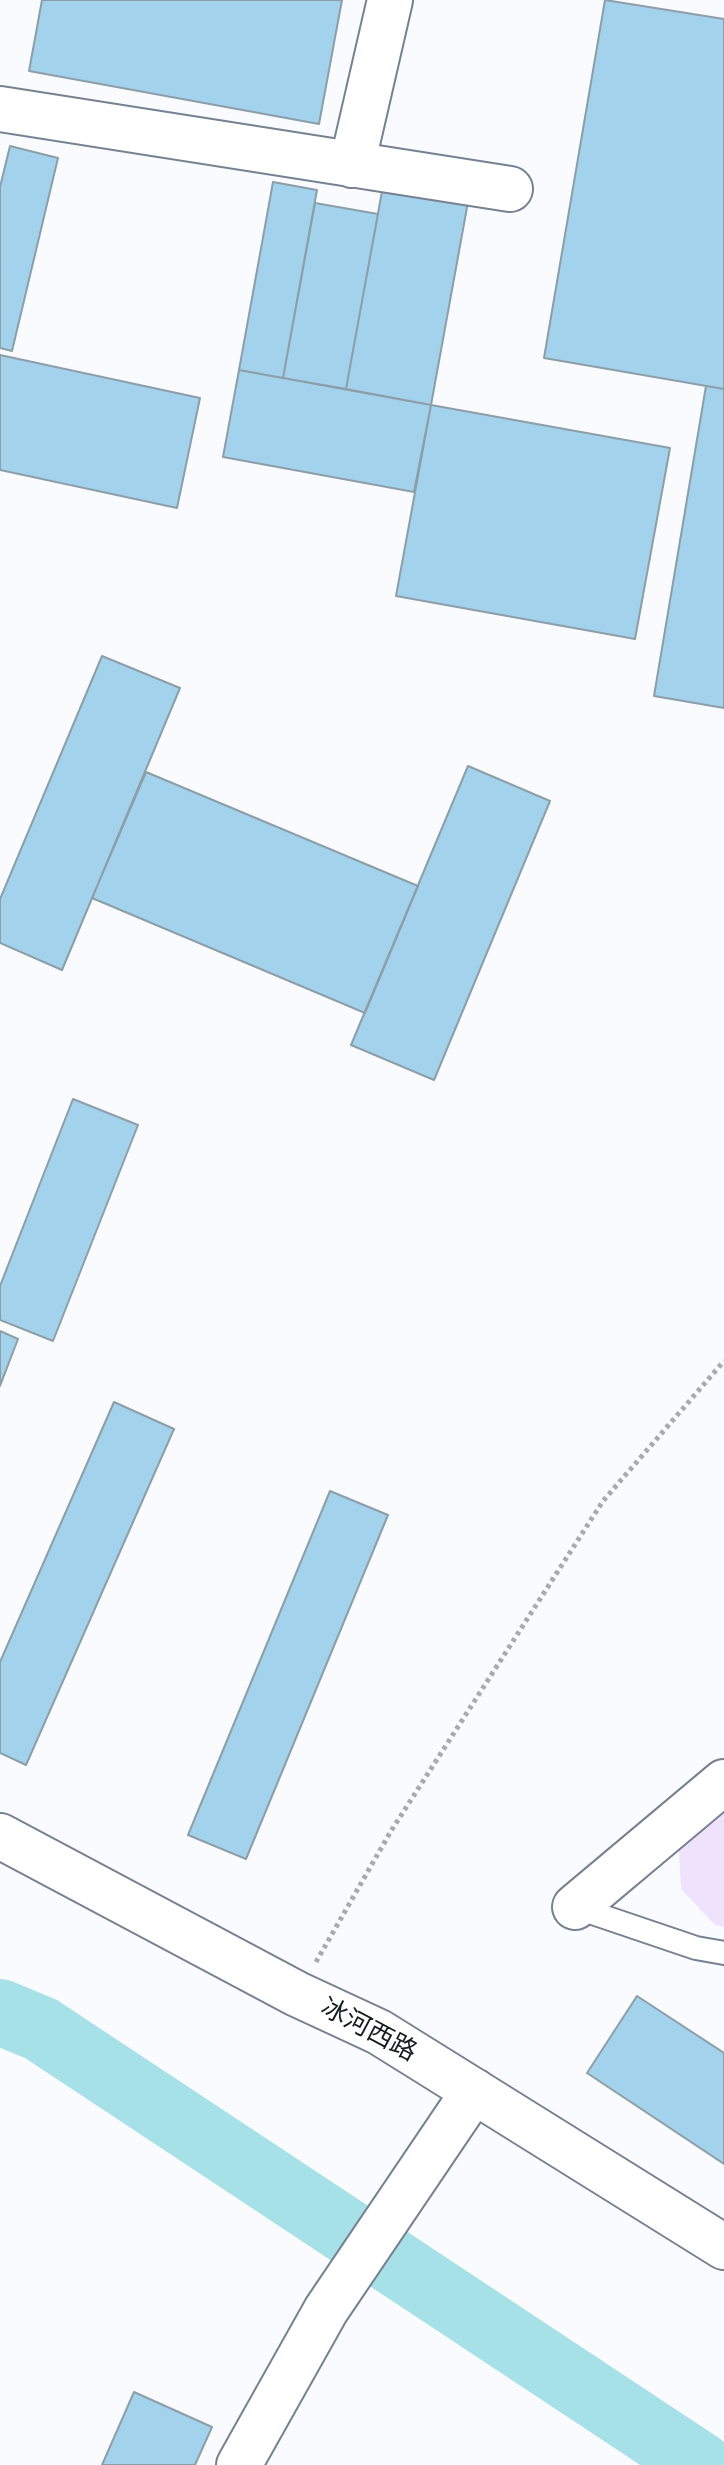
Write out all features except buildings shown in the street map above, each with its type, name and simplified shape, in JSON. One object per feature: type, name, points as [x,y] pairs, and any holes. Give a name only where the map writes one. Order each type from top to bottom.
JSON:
[{"type":"street","points":[[352,165],[390,0]]},
{"type":"street","points":[[0,109],[510,189]]},
{"type":"street","points":[[575,1907],[724,1782]]},
{"type":"street","name":"冰河西路","points":[[0,1836],[297,1994],[379,2032],[724,2247]]},
{"type":"street","points":[[239,2465],[326,2310],[474,2091]]},
{"type":"lane","points":[[575,1907],[696,1948],[724,1953]]},
{"type":"path","points":[[297,1994],[391,1831],[603,1501],[724,1361]]},
{"type":"shaded area","points":[[724,1797],[724,1927],[715,1925],[681,1889],[678,1834]]},
{"type":"waterway","points":[[0,2012],[41,2029],[700,2465]]}]
